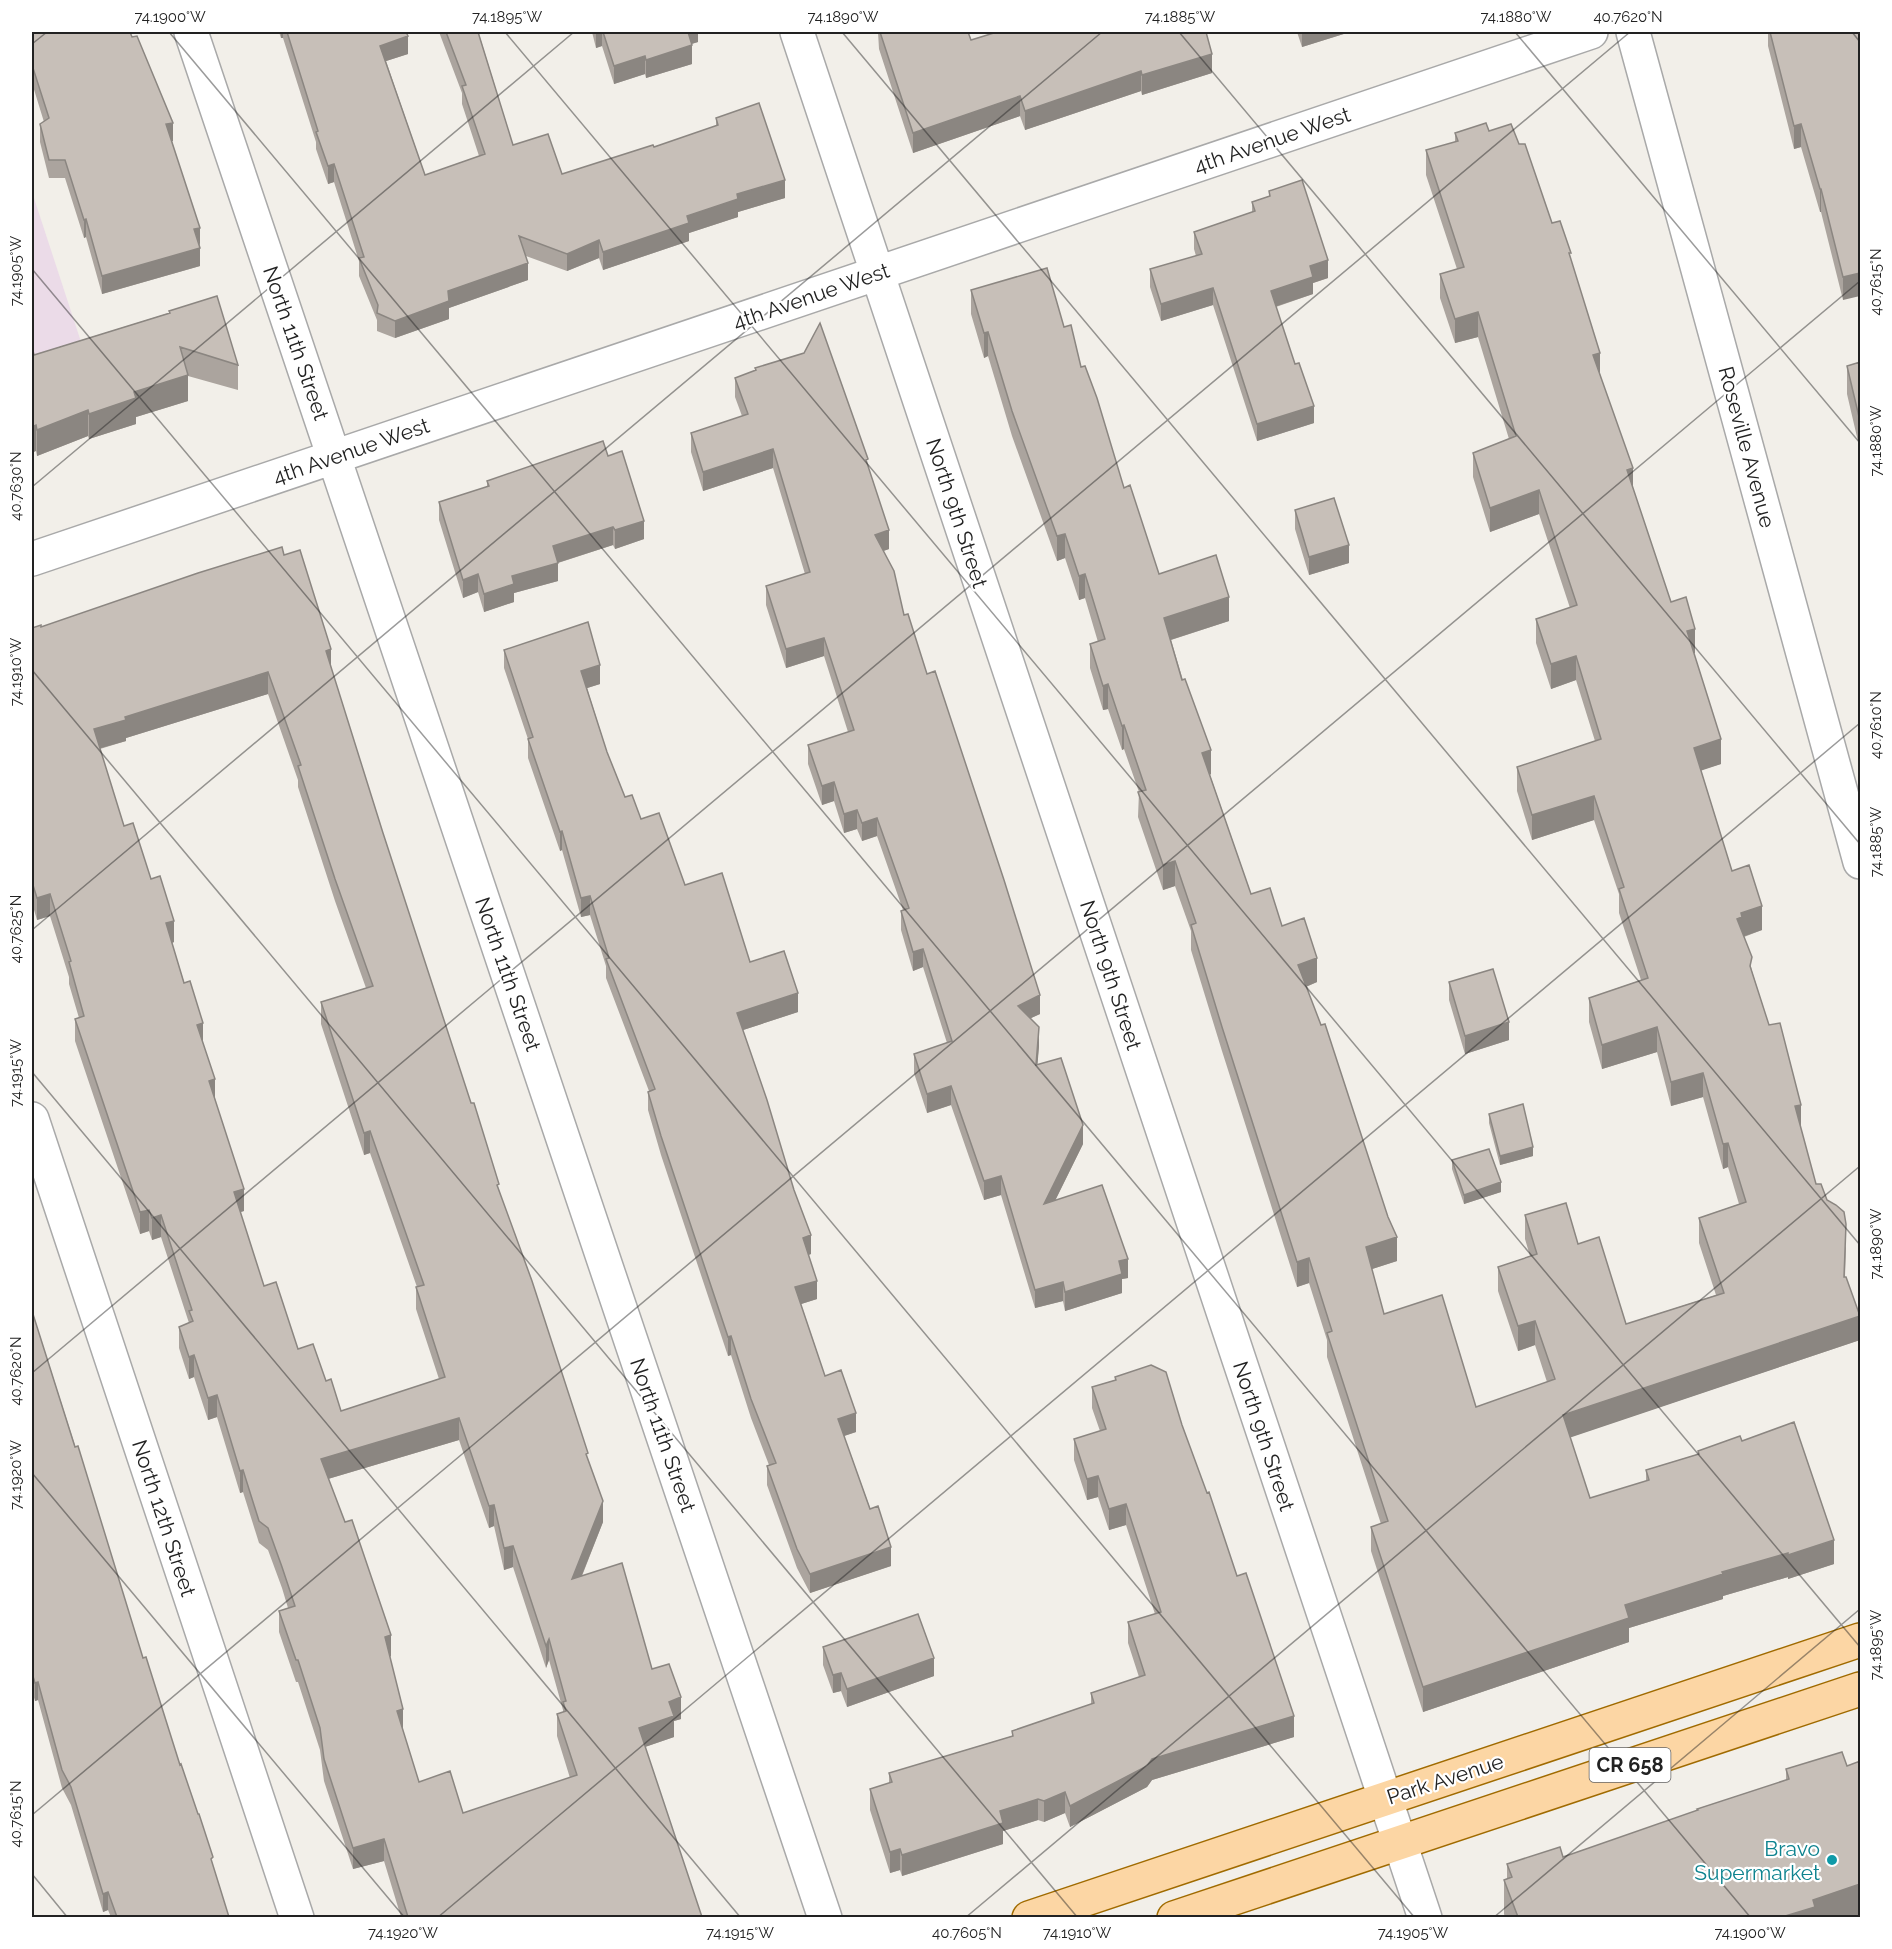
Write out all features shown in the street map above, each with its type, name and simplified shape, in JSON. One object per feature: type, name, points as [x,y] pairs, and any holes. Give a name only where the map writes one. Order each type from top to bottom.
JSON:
[{"type":"main road","name":"Park Avenue","points":[[1029,1917],[1860,1641]]},
{"type":"main road","name":"CR 658","points":[[1174,1917],[1860,1689]]},
{"type":"street","name":"North 11th Street","points":[[191,32],[825,1917]]},
{"type":"street","name":"North 9th Street","points":[[797,32],[1425,1917]]},
{"type":"street","name":"4th Avenue West","points":[[32,559],[1591,32]]},
{"type":"street","name":"Roseville Avenue","points":[[1633,32],[1860,862]]},
{"type":"street","name":"North 12th Street","points":[[32,1119],[297,1917]]},
{"type":"shaded area","points":[[32,192],[84,351],[32,368]]},
{"type":"building","points":[[32,32],[130,32],[132,37],[137,36],[173,123],[166,124],[200,228],[194,229],[200,248],[102,276],[86,219],[84,220],[65,160],[49,160],[40,124],[49,118],[32,65]]},
{"type":"building","points":[[287,32],[406,32],[408,36],[380,46],[425,175],[485,154],[462,86],[466,85],[446,32],[478,32],[513,145],[548,134],[562,174],[653,145],[654,147],[718,125],[716,118],[759,103],[785,180],[737,194],[738,199],[687,216],[689,223],[603,252],[599,240],[567,254],[519,236],[528,263],[448,291],[449,301],[395,321],[377,313],[378,305],[359,258],[364,257],[334,164],[328,166],[316,132],[318,131]]},
{"type":"building","points":[[603,32],[688,32],[692,45],[646,60],[645,56],[614,66]]},
{"type":"building","points":[[880,32],[968,32],[971,40],[997,32],[1206,32],[1212,54],[1142,75],[1141,71],[1025,111],[1020,96],[913,133]]},
{"type":"building","points":[[1770,32],[1860,32],[1860,273],[1843,277],[1821,189],[1801,124],[1794,126]]},
{"type":"building","points":[[1486,123],[1489,131],[1511,124],[1519,144],[1525,144],[1552,223],[1560,221],[1600,353],[1593,355],[1633,468],[1627,470],[1671,602],[1686,597],[1695,629],[1687,631],[1721,739],[1694,748],[1732,871],[1749,865],[1762,906],[1741,913],[1742,917],[1737,919],[1752,957],[1750,966],[1769,1025],[1780,1023],[1801,1105],[1795,1106],[1816,1184],[1821,1184],[1827,1200],[1844,1212],[1846,1224],[1844,1277],[1846,1277],[1860,1316],[1563,1415],[1590,1498],[1649,1480],[1646,1470],[1699,1454],[1698,1451],[1740,1436],[1742,1441],[1794,1422],[1834,1540],[1722,1572],[1723,1574],[1625,1605],[1629,1618],[1423,1687],[1371,1527],[1388,1521],[1327,1333],[1332,1331],[1309,1258],[1297,1262],[1191,925],[1196,923],[1175,861],[1163,865],[1138,792],[1146,790],[1108,684],[1103,686],[1090,644],[1105,639],[1085,574],[1079,576],[1065,534],[1057,536],[1012,411],[988,332],[984,333],[971,290],[1047,268],[1064,327],[1071,325],[1081,367],[1085,366],[1097,398],[1124,488],[1130,485],[1159,574],[1216,555],[1229,597],[1164,618],[1182,680],[1185,679],[1211,750],[1202,753],[1251,894],[1270,888],[1282,926],[1304,918],[1317,958],[1298,965],[1321,1025],[1325,1024],[1388,1217],[1397,1237],[1366,1247],[1384,1314],[1442,1295],[1476,1407],[1555,1379],[1535,1321],[1518,1326],[1498,1267],[1537,1254],[1525,1215],[1566,1203],[1578,1244],[1599,1237],[1626,1324],[1724,1293],[1699,1218],[1746,1202],[1728,1143],[1723,1144],[1703,1073],[1671,1082],[1657,1027],[1602,1045],[1589,998],[1648,978],[1619,889],[1624,887],[1594,796],[1532,815],[1517,767],[1601,739],[1576,656],[1551,664],[1536,619],[1577,605],[1539,490],[1490,508],[1473,453],[1516,436],[1478,312],[1455,319],[1440,274],[1464,267],[1426,150],[1458,141],[1455,133]]},
{"type":"building","points":[[1302,180],[1328,260],[1310,266],[1313,277],[1271,291],[1295,364],[1299,363],[1314,406],[1257,424],[1213,288],[1161,304],[1150,269],[1202,254],[1194,232],[1255,211],[1252,202],[1270,196],[1269,191]]},
{"type":"building","points":[[217,296],[238,365],[180,347],[188,375],[134,392],[136,398],[89,414],[88,410],[37,430],[36,425],[32,427],[32,347],[34,355]]},
{"type":"building","points":[[820,323],[868,459],[866,460],[889,530],[875,535],[894,571],[904,615],[908,614],[927,674],[935,671],[1040,995],[1018,1006],[1039,1027],[1036,1065],[1061,1058],[1083,1125],[1044,1204],[1102,1185],[1128,1259],[1119,1261],[1122,1274],[1065,1292],[1063,1282],[1035,1290],[1001,1176],[984,1181],[951,1086],[927,1094],[914,1054],[952,1041],[923,949],[913,952],[901,911],[909,908],[877,818],[862,823],[857,810],[844,814],[834,782],[822,786],[808,745],[854,730],[824,638],[786,649],[766,586],[810,572],[773,449],[703,472],[691,433],[748,414],[735,378],[756,370],[755,368],[804,353]]},
{"type":"building","points":[[1860,362],[1860,421],[1847,366]]},
{"type":"building","points":[[603,441],[608,456],[622,451],[644,521],[615,530],[613,527],[553,546],[558,563],[512,576],[514,584],[484,594],[478,574],[463,580],[439,502],[489,486],[487,481]]},
{"type":"building","points":[[1334,498],[1349,545],[1309,557],[1295,510]]},
{"type":"building","points":[[282,547],[284,555],[300,550],[331,649],[326,651],[383,833],[471,1103],[474,1103],[499,1184],[497,1185],[532,1281],[603,1501],[572,1579],[622,1563],[652,1669],[669,1664],[681,1697],[669,1702],[674,1716],[639,1728],[702,1917],[408,1917],[384,1839],[353,1848],[324,1759],[320,1728],[279,1611],[295,1606],[268,1528],[259,1521],[243,1470],[240,1471],[217,1395],[208,1398],[194,1355],[189,1357],[179,1327],[193,1321],[189,1311],[192,1310],[161,1215],[152,1218],[149,1210],[140,1212],[75,1019],[84,1016],[69,962],[71,961],[50,894],[37,898],[32,882],[32,628],[41,625],[41,627]],"holes":[[[268,672],[301,765],[298,766],[335,879],[373,986],[321,1002],[364,1133],[370,1131],[424,1285],[416,1287],[445,1377],[341,1411],[331,1379],[326,1381],[313,1344],[298,1349],[276,1282],[264,1286],[234,1192],[244,1189],[209,1081],[215,1079],[197,1025],[203,1023],[190,981],[184,983],[166,923],[174,921],[160,876],[151,879],[133,823],[124,826],[94,729]],[[459,1418],[489,1506],[494,1505],[504,1548],[513,1546],[546,1646],[549,1639],[566,1701],[563,1702],[566,1711],[557,1714],[577,1775],[463,1813],[450,1771],[419,1782],[397,1711],[403,1709],[385,1637],[391,1635],[352,1520],[345,1522],[321,1459]]]},
{"type":"building","points":[[588,622],[600,665],[581,671],[607,752],[625,797],[632,795],[641,819],[659,813],[685,885],[722,873],[750,962],[784,951],[798,993],[737,1013],[767,1100],[794,1190],[811,1235],[803,1238],[817,1281],[795,1287],[825,1376],[841,1370],[856,1413],[838,1419],[870,1509],[878,1506],[891,1547],[810,1574],[797,1549],[767,1466],[776,1463],[751,1399],[731,1336],[728,1337],[661,1136],[648,1092],[655,1089],[606,959],[609,958],[590,896],[581,898],[562,831],[560,832],[528,739],[533,737],[504,650]]},
{"type":"building","points":[[1493,969],[1509,1022],[1465,1036],[1449,982]]},
{"type":"building","points":[[1523,1104],[1533,1147],[1500,1156],[1489,1114]]},
{"type":"building","points":[[1489,1149],[1501,1182],[1464,1195],[1452,1160]]},
{"type":"building","points":[[32,1311],[75,1447],[78,1446],[143,1658],[146,1657],[180,1765],[213,1857],[211,1859],[229,1917],[117,1917],[108,1892],[103,1894],[71,1787],[62,1770],[38,1682],[35,1683],[32,1673]]},
{"type":"building","points":[[1151,1365],[1166,1372],[1182,1425],[1207,1493],[1209,1492],[1237,1576],[1246,1573],[1294,1716],[1152,1759],[1147,1766],[1070,1806],[1065,1792],[1044,1801],[1038,1799],[1000,1811],[1003,1823],[902,1855],[900,1849],[890,1852],[870,1789],[892,1782],[889,1773],[1013,1736],[1012,1731],[1094,1703],[1091,1693],[1145,1675],[1128,1622],[1161,1612],[1126,1504],[1109,1509],[1098,1476],[1087,1479],[1074,1439],[1106,1429],[1092,1387],[1116,1380],[1115,1377]]},
{"type":"building","points":[[918,1614],[934,1658],[847,1689],[841,1673],[833,1675],[823,1647]]},
{"type":"building","points":[[1842,1752],[1847,1766],[1860,1761],[1860,1884],[1813,1900],[1815,1907],[1782,1917],[1518,1917],[1504,1880],[1512,1877],[1507,1864],[1560,1847],[1563,1857],[1789,1779],[1786,1769]]},
{"type":"place","name":"Bravo Supermarket","points":[[1832,1860]]}]
